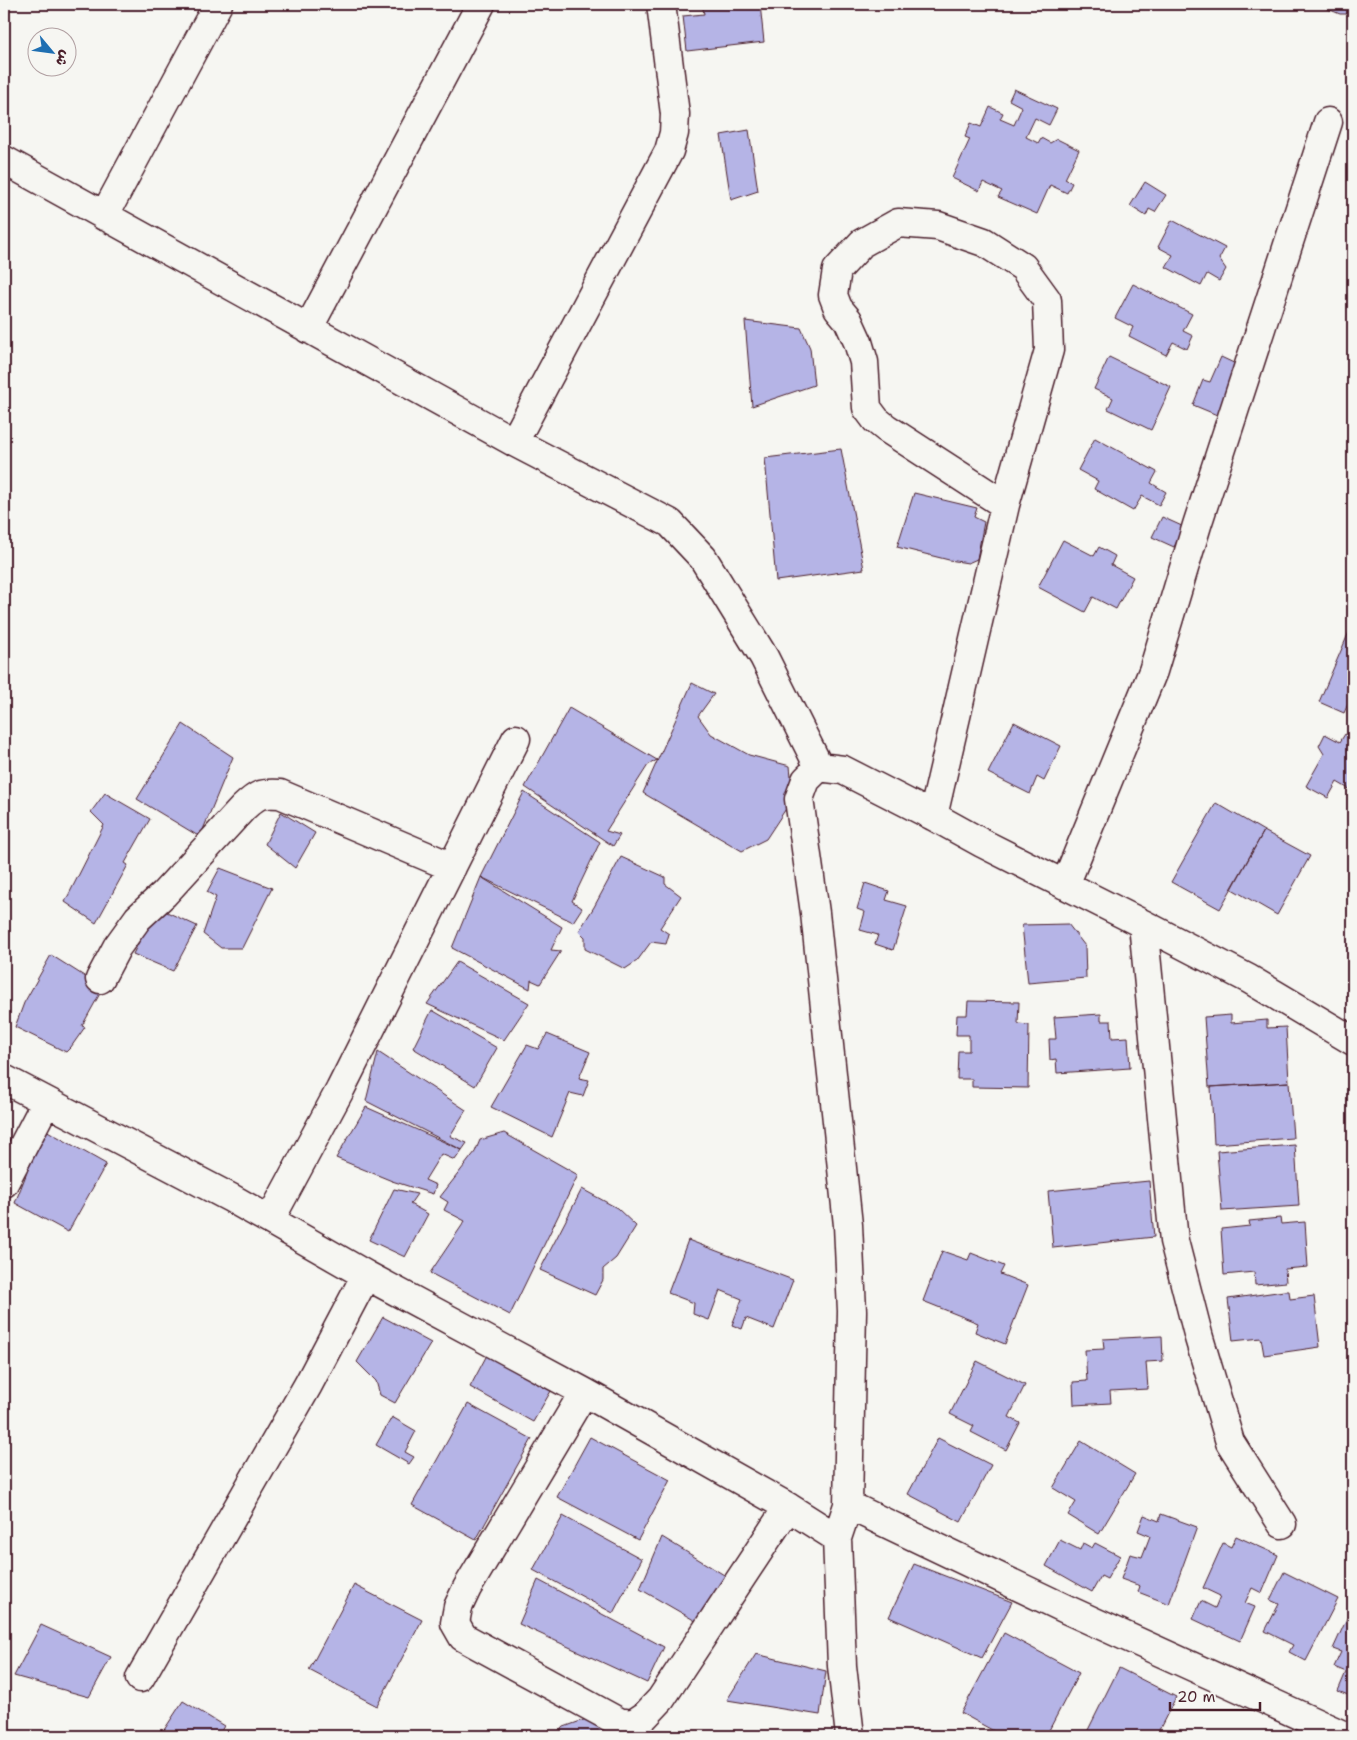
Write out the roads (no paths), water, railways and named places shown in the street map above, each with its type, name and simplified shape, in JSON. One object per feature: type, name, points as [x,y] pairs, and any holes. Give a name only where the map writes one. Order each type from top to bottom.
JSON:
[{"type":"street","points":[[104,216],[218,4]]},
{"type":"street","points":[[308,328],[481,4]]},
{"type":"street","points":[[514,442],[669,151],[674,133],[675,114],[662,4]]},
{"type":"street","points":[[1065,885],[1153,671],[1328,122]]},
{"type":"street","points":[[4,160],[514,442],[670,523],[703,558],[764,657],[819,767]]},
{"type":"street","points":[[933,816],[1005,505],[1049,350],[1047,300],[1023,267],[984,242],[938,226],[898,223],[862,243],[837,270],[833,295],[838,308],[848,320],[858,342],[864,362],[867,408],[876,420],[886,428],[1005,505]]},
{"type":"street","points":[[270,1220],[340,1090],[516,739]]},
{"type":"street","points":[[819,767],[843,770],[933,816],[982,843],[1249,979],[1353,1041]]},
{"type":"street","points":[[819,767],[806,780],[799,799],[816,922],[848,1225],[852,1311],[848,1506],[837,1538],[842,1666],[850,1736]]},
{"type":"street","points":[[100,979],[117,947],[138,918],[164,894],[253,798],[264,793],[280,794],[452,867]]},
{"type":"street","points":[[1143,924],[1174,1241],[1199,1338],[1230,1442],[1282,1524]]},
{"type":"street","points":[[4,1079],[231,1198],[366,1275],[584,1392],[788,1507],[837,1538]]},
{"type":"street","points":[[4,1183],[46,1102]]},
{"type":"street","points":[[140,1678],[308,1384],[366,1275]]},
{"type":"street","points":[[584,1392],[467,1588],[458,1607],[455,1623],[463,1637],[620,1722],[633,1724],[645,1716],[661,1699],[788,1507]]},
{"type":"street","points":[[848,1506],[1077,1614],[1345,1736]]}]
